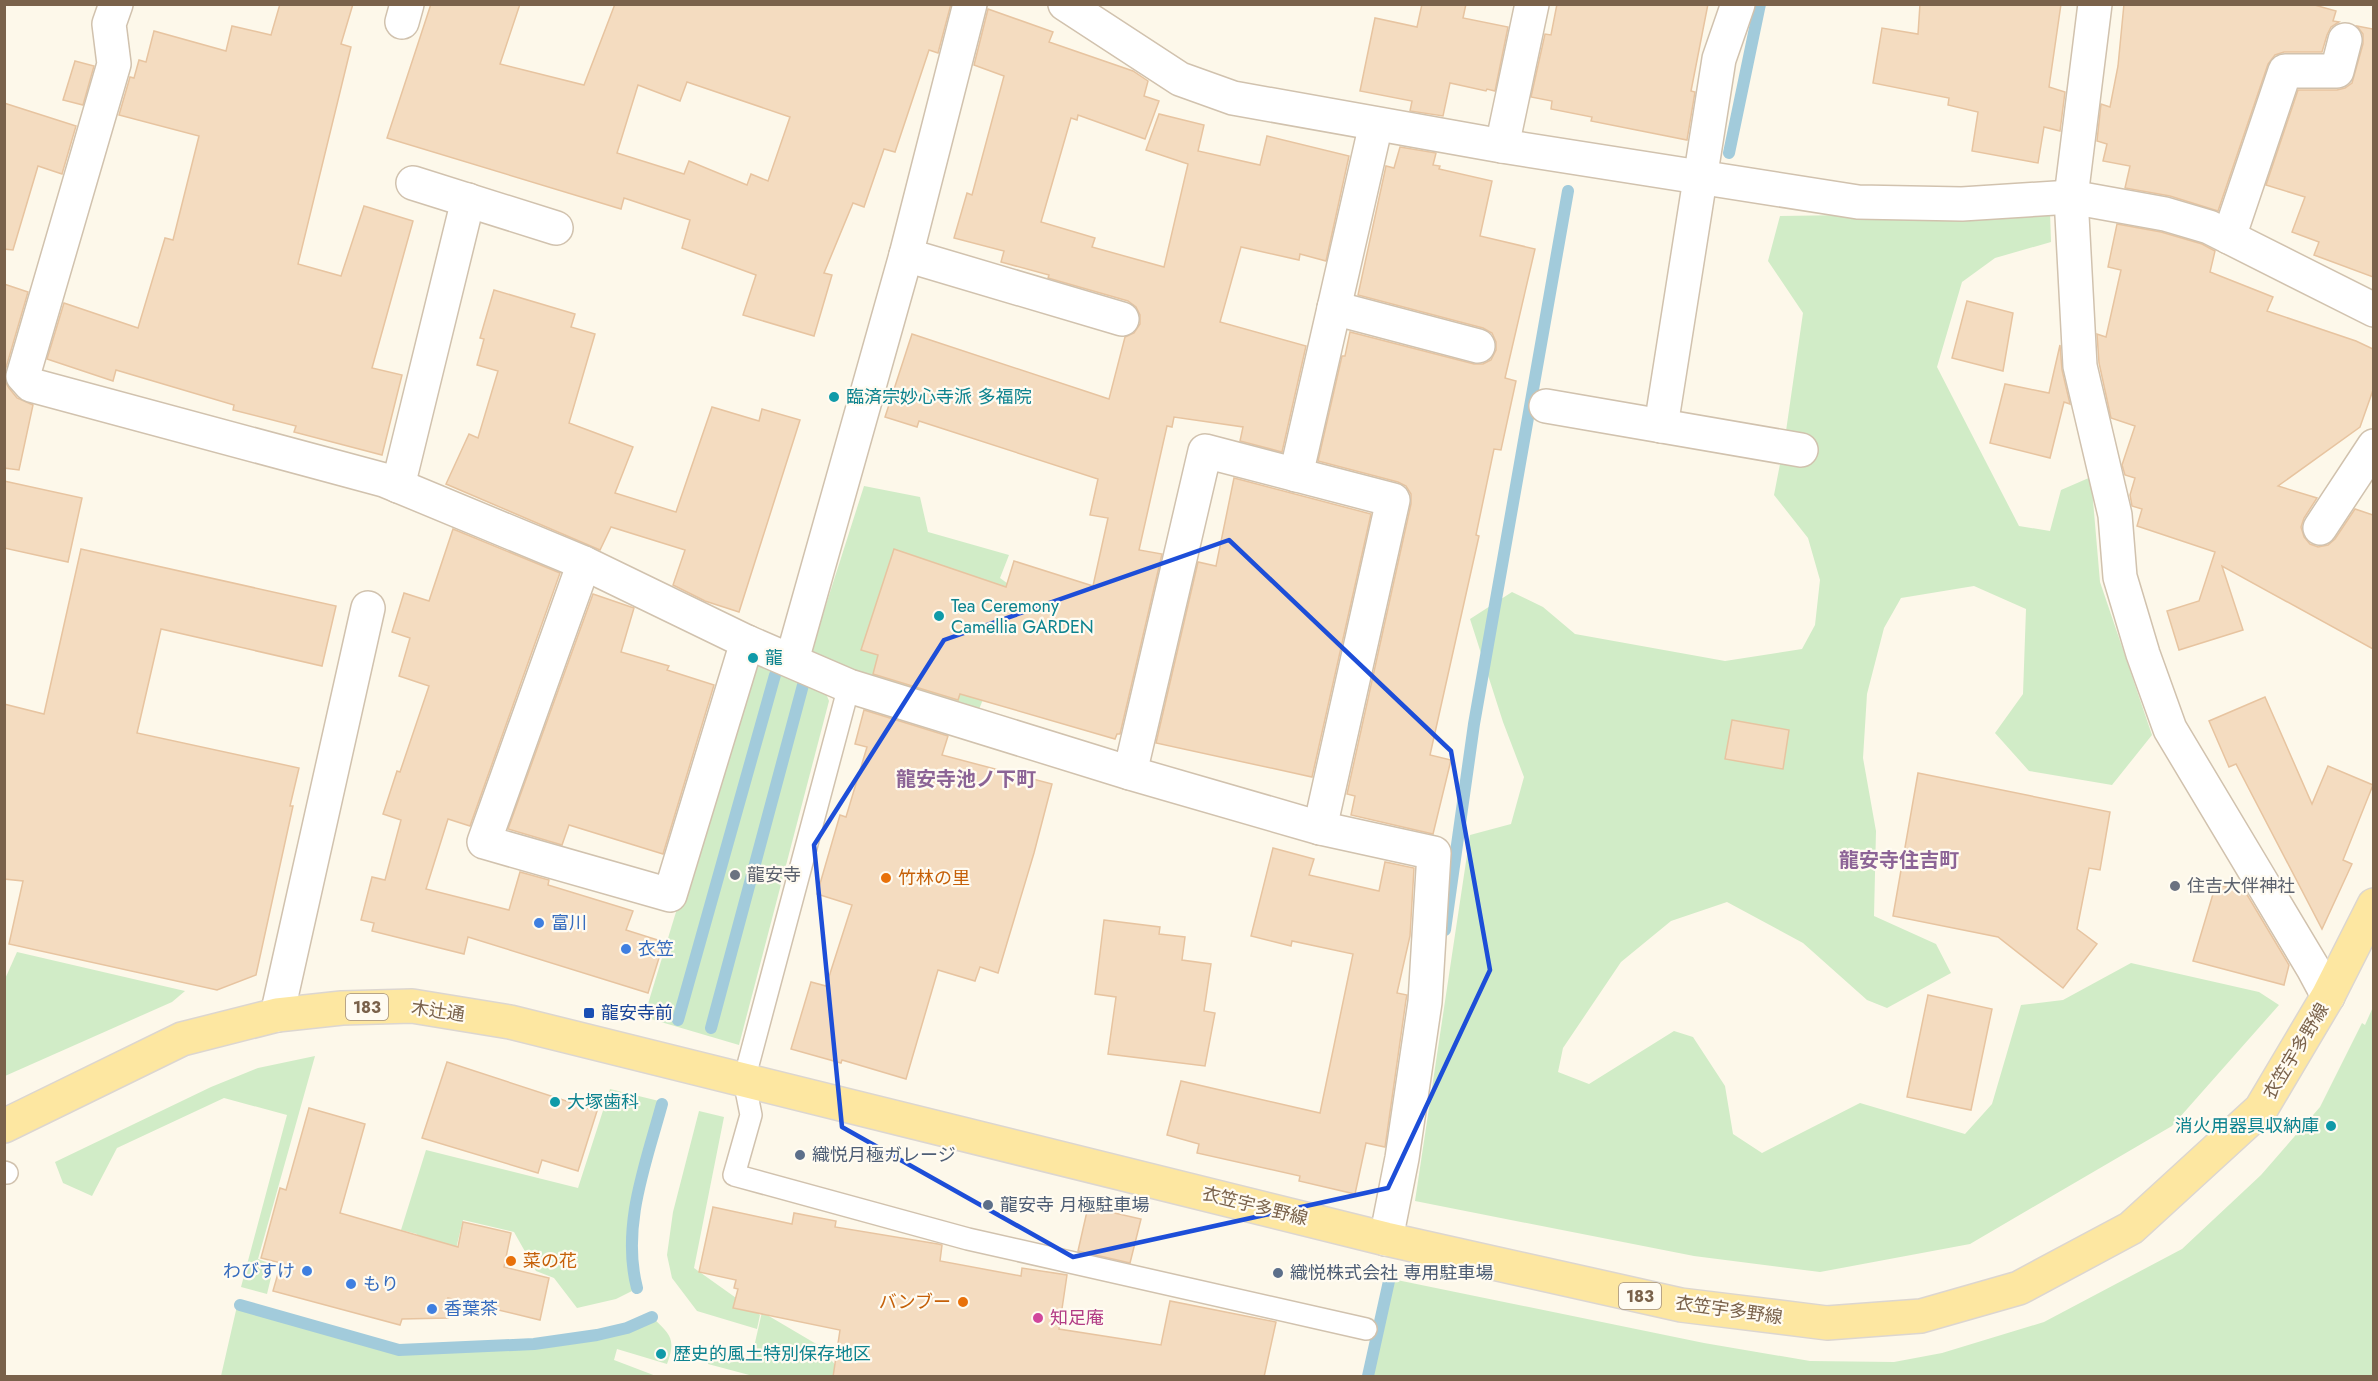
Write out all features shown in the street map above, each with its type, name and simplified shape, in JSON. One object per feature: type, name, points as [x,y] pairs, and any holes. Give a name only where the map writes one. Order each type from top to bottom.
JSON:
[{"type":"main road","name":"衣笠宇多野線","points":[[744,1080],[1386,1239],[1682,1305],[1827,1323],[1921,1316],[2019,1288],[2131,1228],[2261,1109],[2328,996],[2373,905]]},
{"type":"main road","name":"木辻通","points":[[4,1126],[182,1039],[277,1016],[342,1008],[412,1006],[510,1022],[744,1080]]},
{"type":"street","points":[[116,4],[109,24],[114,64],[23,376],[31,385],[384,480],[584,563],[747,642],[849,686],[1130,773],[1320,828],[1434,853],[1425,1002],[1402,1158],[1386,1239]]},
{"type":"street","points":[[792,660],[906,255],[970,4]]},
{"type":"street","points":[[1065,4],[1180,79],[1233,98],[1502,146],[1858,202],[1962,204],[2071,196],[2165,214],[2209,227],[2373,310]]},
{"type":"street","points":[[1502,146],[1532,4]]},
{"type":"street","points":[[1661,426],[1719,59],[1738,4]]},
{"type":"street","points":[[2095,4],[2071,196],[2080,366],[2115,515],[2120,577],[2143,654],[2170,729],[2328,996]]},
{"type":"street","points":[[2229,237],[2285,71],[2337,71],[2345,40]]},
{"type":"street","points":[[1296,475],[1376,123]]},
{"type":"street","points":[[413,183],[556,228]]},
{"type":"street","points":[[398,486],[468,200]]},
{"type":"street","points":[[906,255],[1122,319]]},
{"type":"street","points":[[1334,308],[1478,346]]},
{"type":"street","points":[[1546,406],[1801,450]]},
{"type":"street","points":[[2320,528],[2373,446]]},
{"type":"street","points":[[1130,773],[1205,451],[1393,500],[1320,828]]},
{"type":"street","points":[[584,563],[484,842],[670,895],[698,810],[747,642]]},
{"type":"street","points":[[277,1016],[369,608]]},
{"type":"lane","points":[[849,686],[744,1080],[751,1115],[735,1175],[968,1239],[1366,1329]]},
{"type":"highlighted area","points":[[1229,540],[1451,751],[1490,970],[1388,1188],[1073,1257],[842,1127],[814,845],[944,640]]},
{"type":"green space","points":[[2050,212],[2051,242],[1995,258],[1962,282],[1937,367],[2019,526],[2050,531],[2061,490],[2091,477],[2100,582],[2152,735],[2112,785],[2029,771],[1995,733],[2023,694],[2026,609],[1974,586],[1901,598],[1884,628],[1867,694],[1863,758],[1876,831],[1874,916],[1936,944],[1951,973],[1887,1008],[1867,1000],[1803,943],[1727,902],[1671,921],[1621,962],[1563,1048],[1558,1072],[1589,1084],[1674,1031],[1693,1037],[1725,1086],[1733,1134],[1762,1153],[1860,1103],[1965,1134],[1992,1104],[2021,1005],[2063,1000],[2131,963],[2259,992],[2279,1005],[2172,1126],[1970,1244],[1820,1272],[1694,1256],[1415,1201],[1470,835],[1511,824],[1524,777],[1503,722],[1470,619],[1512,592],[1543,607],[1575,634],[1725,661],[1802,649],[1815,625],[1820,580],[1808,538],[1774,495],[1785,438],[1803,313],[1768,261],[1780,216]]},
{"type":"green space","points":[[864,486],[920,497],[928,532],[1009,555],[1000,578],[1011,586],[995,669],[978,712],[809,658]]},
{"type":"green space","points":[[753,659],[825,691],[829,701],[739,1045],[644,1017]]},
{"type":"green space","points":[[17,952],[185,991],[172,1002],[5,1076],[5,979]]},
{"type":"green space","points":[[2373,1007],[2373,1376],[1364,1376],[1392,1279],[1704,1343],[1810,1361],[1894,1362],[1942,1353],[2044,1322],[2182,1249],[2261,1175],[2320,1107],[2362,1023],[2365,1025]]},
{"type":"green space","points":[[315,1056],[258,1259],[274,1265],[267,1294],[241,1287],[287,1115],[224,1098],[117,1148],[92,1196],[63,1183],[55,1162],[211,1087],[258,1068]]},
{"type":"green space","points":[[610,1089],[659,1101],[639,1171],[630,1219],[628,1267],[632,1291],[616,1299],[577,1308],[554,1278],[536,1271],[514,1232],[463,1220],[454,1257],[496,1266],[485,1316],[451,1309],[450,1297],[421,1297],[417,1234],[401,1230],[426,1150],[578,1188]]},
{"type":"green space","points":[[699,1111],[724,1117],[694,1268],[760,1315],[757,1329],[697,1311],[672,1278],[667,1255],[673,1212]]},
{"type":"green space","points":[[237,1306],[398,1355],[533,1347],[618,1334],[654,1319],[668,1334],[671,1349],[667,1364],[617,1349],[614,1360],[656,1376],[221,1376]]},
{"type":"green space","points":[[762,1312],[818,1345],[845,1376],[753,1376],[708,1364],[712,1349],[751,1360]]},
{"type":"building","points":[[280,4],[353,4],[341,44],[351,47],[298,264],[341,276],[364,206],[413,221],[372,368],[402,375],[382,455],[294,432],[296,426],[233,410],[234,405],[116,370],[113,381],[47,359],[64,303],[138,328],[165,238],[173,240],[199,136],[119,115],[130,77],[134,78],[139,60],[146,62],[154,31],[226,51],[232,26],[271,35]]},
{"type":"building","points":[[431,4],[520,4],[500,64],[584,85],[615,4],[951,4],[938,53],[929,50],[895,152],[884,149],[864,207],[853,203],[824,273],[832,275],[814,336],[743,315],[756,275],[682,248],[690,220],[624,198],[621,209],[387,138]],"holes":[[[687,82],[790,117],[768,181],[751,174],[747,185],[689,161],[684,174],[617,153],[638,85],[680,101]]]},
{"type":"building","points":[[1422,4],[1466,4],[1463,18],[1508,27],[1495,91],[1450,83],[1443,116],[1410,111],[1412,101],[1360,91],[1375,18],[1417,27]]},
{"type":"building","points":[[1557,4],[1708,4],[1691,91],[1695,92],[1687,140],[1591,121],[1592,117],[1551,109],[1552,101],[1531,97],[1545,34],[1551,35]]},
{"type":"building","points":[[1920,4],[2061,4],[2049,87],[2065,92],[2060,131],[2044,127],[2038,163],[1972,151],[1978,112],[1948,105],[1949,98],[1873,83],[1882,28],[1918,34]]},
{"type":"building","points":[[2124,4],[2311,4],[2336,11],[2333,21],[2339,22],[2331,27],[2322,52],[2284,52],[2275,55],[2268,64],[2218,211],[2170,196],[2125,188],[2130,166],[2103,161],[2107,144],[2097,141],[2101,104],[2110,107],[2118,66]]},
{"type":"building","points":[[988,9],[1053,32],[1049,42],[1133,71],[1148,81],[1144,96],[1159,101],[1145,139],[1078,115],[1077,120],[1071,118],[1041,222],[1095,238],[1092,247],[1164,267],[1188,164],[1146,150],[1159,114],[1204,125],[1198,151],[1260,165],[1267,136],[1349,156],[1326,261],[1300,254],[1299,260],[1241,247],[1220,322],[1306,346],[1282,452],[1240,441],[1243,427],[1174,417],[1172,427],[1167,426],[1139,550],[1162,554],[1120,734],[1117,734],[1115,739],[960,694],[958,700],[873,674],[878,655],[861,650],[894,549],[1006,587],[1014,561],[1093,586],[1108,518],[1090,515],[1098,479],[919,421],[917,427],[885,417],[912,334],[1109,399],[1125,337],[1134,333],[1140,324],[1140,315],[1136,307],[1128,301],[1001,262],[1004,251],[954,238],[967,193],[972,195],[1004,76],[974,65]]},
{"type":"building","points":[[2357,26],[2373,29],[2373,277],[2314,255],[2319,242],[2292,232],[2305,197],[2266,185],[2298,90],[2337,90],[2352,83],[2363,44],[2363,34]]},
{"type":"building","points":[[75,61],[94,66],[83,105],[63,100]]},
{"type":"building","points":[[4,103],[76,126],[62,174],[38,166],[13,250],[4,249]]},
{"type":"building","points":[[1400,147],[1436,153],[1433,165],[1440,166],[1439,169],[1492,181],[1480,236],[1535,249],[1505,378],[1516,381],[1501,450],[1494,449],[1476,535],[1479,536],[1430,755],[1451,760],[1433,834],[1351,815],[1355,796],[1347,794],[1411,504],[1411,494],[1406,486],[1398,482],[1318,461],[1342,356],[1345,356],[1350,332],[1474,364],[1483,364],[1491,360],[1496,350],[1496,342],[1492,333],[1483,328],[1358,295],[1386,166],[1394,168]]},
{"type":"building","points":[[2117,224],[2161,232],[2202,244],[2215,251],[2210,272],[2273,297],[2267,311],[2373,349],[2373,390],[2360,427],[2278,486],[2317,498],[2301,527],[2304,537],[2310,544],[2318,547],[2328,545],[2335,539],[2355,509],[2373,515],[2373,649],[2222,566],[2243,630],[2179,650],[2167,611],[2199,601],[2215,552],[2137,526],[2142,509],[2132,506],[2130,495],[2135,478],[2125,475],[2122,465],[2135,426],[2111,418],[2099,363],[2097,334],[2106,337],[2121,270],[2108,267]]},
{"type":"building","points":[[4,284],[28,292],[5,371],[5,381],[17,398],[33,405],[19,470],[4,468]]},
{"type":"building","points":[[494,290],[575,314],[571,327],[595,334],[569,423],[633,447],[615,493],[676,512],[712,407],[759,421],[762,409],[800,420],[739,612],[705,601],[673,585],[685,550],[611,527],[600,550],[446,484],[469,434],[478,438],[498,371],[477,365],[484,339],[480,338]]},
{"type":"building","points":[[1967,301],[2013,313],[2003,371],[1952,358]]},
{"type":"building","points":[[2060,345],[2062,370],[2070,404],[2064,402],[2050,458],[1990,443],[2005,384],[2049,393]]},
{"type":"building","points":[[1234,478],[1371,514],[1312,777],[1156,743],[1198,562],[1216,566]]},
{"type":"building","points":[[4,481],[82,498],[68,562],[4,548]]},
{"type":"building","points":[[453,529],[560,573],[470,826],[448,819],[426,889],[509,910],[520,872],[549,880],[548,885],[633,911],[626,930],[664,942],[648,993],[468,937],[464,954],[372,931],[374,923],[361,920],[372,877],[385,880],[401,820],[383,814],[429,686],[399,676],[410,638],[392,632],[404,593],[429,601]]},
{"type":"building","points":[[81,549],[336,606],[322,666],[161,629],[137,733],[299,768],[290,806],[293,806],[256,975],[217,990],[9,944],[23,881],[4,879],[4,704],[44,714]]},
{"type":"building","points":[[593,594],[634,608],[621,652],[669,666],[667,670],[714,685],[663,854],[569,825],[562,845],[508,829]]},
{"type":"building","points":[[2265,697],[2312,804],[2328,766],[2373,785],[2343,860],[2352,864],[2322,929],[2236,764],[2229,767],[2209,721]]},
{"type":"building","points":[[864,710],[948,736],[942,755],[1052,784],[998,973],[980,967],[975,981],[938,970],[906,1079],[842,1060],[841,1063],[791,1049],[811,982],[826,986],[852,905],[817,894],[840,815],[846,817],[867,747],[855,744]]},
{"type":"building","points":[[1732,720],[1789,730],[1783,769],[1725,759]]},
{"type":"building","points":[[1918,773],[2110,812],[2100,870],[2089,868],[2077,929],[2097,944],[2063,988],[1998,937],[1893,916]]},
{"type":"building","points":[[1273,848],[1314,859],[1309,875],[1379,891],[1385,862],[1414,868],[1410,936],[1397,993],[1407,995],[1385,1147],[1366,1143],[1355,1194],[1299,1181],[1300,1176],[1197,1153],[1199,1144],[1167,1135],[1181,1081],[1320,1113],[1353,954],[1292,941],[1291,946],[1251,936]]},
{"type":"building","points":[[2216,884],[2246,893],[2289,965],[2284,985],[2193,961]]},
{"type":"building","points":[[1104,920],[1160,927],[1159,934],[1185,937],[1182,960],[1211,964],[1204,1011],[1215,1013],[1205,1066],[1108,1054],[1116,997],[1095,994]]},
{"type":"building","points":[[1928,995],[1992,1009],[1971,1110],[1907,1097]]},
{"type":"building","points":[[447,1062],[597,1111],[578,1171],[542,1160],[538,1173],[422,1138]]},
{"type":"building","points":[[309,1108],[365,1124],[340,1213],[458,1247],[463,1222],[511,1233],[504,1267],[549,1278],[540,1320],[448,1298],[448,1318],[402,1319],[400,1325],[273,1291],[281,1263],[261,1258],[280,1188],[286,1190]]},
{"type":"building","points":[[713,1207],[792,1224],[794,1213],[836,1221],[835,1227],[938,1244],[942,1245],[940,1261],[1021,1276],[1022,1268],[1067,1275],[1059,1329],[1161,1345],[1170,1301],[1276,1322],[1264,1377],[833,1377],[840,1330],[733,1308],[738,1289],[734,1288],[736,1280],[699,1272]]},
{"type":"building","points":[[1088,1207],[1141,1219],[1130,1263],[1078,1251]]},
{"type":"waterway","points":[[1729,153],[1760,4]]},
{"type":"waterway","points":[[1445,930],[1474,724],[1568,191]]},
{"type":"waterway","points":[[678,1020],[775,675]]},
{"type":"waterway","points":[[711,1028],[803,685]]},
{"type":"waterway","points":[[637,1288],[633,1265],[634,1218],[643,1172],[662,1104]]},
{"type":"waterway","points":[[1368,1376],[1391,1272]]},
{"type":"waterway","points":[[240,1305],[399,1350],[534,1344],[597,1335],[627,1328],[652,1317]]},
{"type":"place","name":"臨済宗妙心寺派 多福院","points":[[834,397]]},
{"type":"place","name":"Tea Ceremony Camellia GARDEN","points":[[939,616]]},
{"type":"place","name":"龍","points":[[753,658]]},
{"type":"place","name":"龍安寺","points":[[735,875]]},
{"type":"place","name":"竹林の里","points":[[886,878]]},
{"type":"place","name":"住吉大伴神社","points":[[2175,886]]},
{"type":"place","name":"富川","points":[[539,923]]},
{"type":"place","name":"衣笠","points":[[626,949]]},
{"type":"place","name":"龍安寺前","points":[[589,1013]]},
{"type":"place","name":"大塚歯科","points":[[555,1102]]},
{"type":"place","name":"消火用器具収納庫","points":[[2331,1126]]},
{"type":"place","name":"織悦月極ガレージ","points":[[800,1155]]},
{"type":"place","name":"龍安寺 月極駐車場","points":[[988,1205]]},
{"type":"place","name":"菜の花","points":[[511,1261]]},
{"type":"place","name":"わびすけ","points":[[307,1271]]},
{"type":"place","name":"織悦株式会社 専用駐車場","points":[[1278,1273]]},
{"type":"place","name":"もり","points":[[351,1284]]},
{"type":"place","name":"バンブー","points":[[963,1302]]},
{"type":"place","name":"香葉茶","points":[[432,1309]]},
{"type":"place","name":"知足庵","points":[[1038,1318]]},
{"type":"place","name":"歴史的風土特別保存地区","points":[[661,1354]]},
{"type":"district","name":"龍安寺池ノ下町","points":[[966,779]]},
{"type":"district","name":"龍安寺住吉町","points":[[1899,860]]}]
